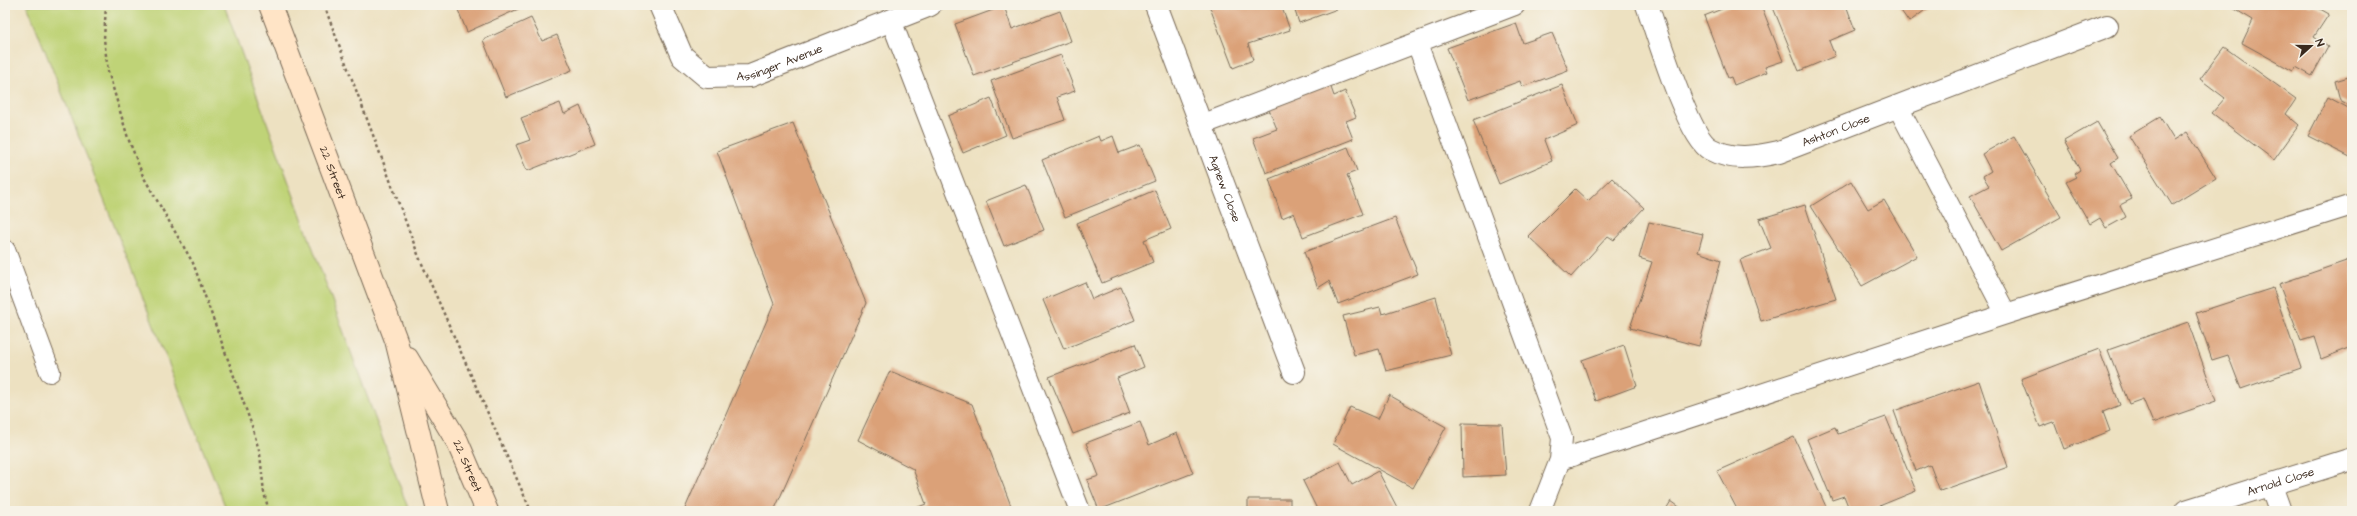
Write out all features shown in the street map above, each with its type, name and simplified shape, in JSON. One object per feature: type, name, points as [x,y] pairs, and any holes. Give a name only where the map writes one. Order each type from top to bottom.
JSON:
[{"type":"main road","name":"22 Street","points":[[270,5],[396,340],[438,511]]},
{"type":"main road","name":"22 Street","points":[[396,340],[457,441],[487,511]]},
{"type":"street","name":"Assinger Avenue","points":[[660,5],[682,56],[707,76],[750,76],[930,5]]},
{"type":"street","name":"Agnew Close","points":[[1156,5],[1294,372]]},
{"type":"street","name":"Ashton Close","points":[[1646,5],[1686,113],[1696,134],[1709,149],[1725,155],[1745,158],[1768,154],[1898,107],[2107,26]]},
{"type":"street","name":"Arnold Close","points":[[2186,511],[2270,486],[2352,459]]},
{"type":"street","points":[[2270,486],[2280,511]]},
{"type":"lane","points":[[1201,125],[1515,5]]},
{"type":"lane","points":[[891,20],[1080,511]]},
{"type":"lane","points":[[1417,43],[1562,438],[1560,460],[1540,511]]},
{"type":"lane","points":[[1898,107],[2006,314]]},
{"type":"lane","points":[[1560,460],[2006,314],[2352,205]]},
{"type":"lane","points":[[5,250],[50,372]]},
{"type":"path","points":[[106,5],[104,39],[108,71],[126,132],[143,176],[193,263],[252,426],[260,454],[264,493],[269,511]]},
{"type":"path","points":[[324,5],[420,257],[531,511]]},
{"type":"green space","points":[[27,5],[224,5],[409,511],[227,511]]},
{"type":"building","points":[[456,5],[527,5],[467,32]]},
{"type":"building","points":[[1209,5],[1281,5],[1290,30],[1248,44],[1253,60],[1233,68]]},
{"type":"building","points":[[1293,5],[1348,5],[1299,23]]},
{"type":"building","points":[[1732,5],[1761,5],[1783,61],[1765,67],[1767,72],[1734,85],[1731,77],[1728,78],[1704,16]]},
{"type":"building","points":[[1772,5],[1846,5],[1855,30],[1829,41],[1835,56],[1799,71]]},
{"type":"building","points":[[1897,5],[1932,5],[1909,22]]},
{"type":"building","points":[[2228,5],[2313,5],[2329,14],[2314,37],[2328,47],[2312,76],[2296,67],[2293,71],[2242,43],[2253,20]]},
{"type":"building","points":[[1004,6],[1012,29],[1060,11],[1071,41],[974,76],[955,24]]},
{"type":"building","points":[[531,18],[542,41],[557,35],[572,70],[506,97],[483,40]]},
{"type":"building","points":[[1516,23],[1523,43],[1552,33],[1568,70],[1522,87],[1520,81],[1468,100],[1447,48]]},
{"type":"building","points":[[2224,47],[2296,99],[2286,114],[2299,125],[2274,160],[2212,113],[2225,98],[2200,79]]},
{"type":"building","points":[[1061,55],[1075,91],[1057,97],[1065,120],[1012,138],[991,81]]},
{"type":"building","points":[[2352,76],[2352,107],[2340,100],[2335,81]]},
{"type":"building","points":[[1329,82],[1334,96],[1345,91],[1356,117],[1346,121],[1353,139],[1266,173],[1253,138],[1277,129],[1267,105]]},
{"type":"building","points":[[1562,85],[1578,125],[1544,140],[1552,161],[1499,184],[1473,120]]},
{"type":"building","points":[[2328,97],[2352,110],[2352,158],[2308,136]]},
{"type":"building","points":[[991,98],[1006,135],[963,153],[948,116]]},
{"type":"building","points":[[560,103],[564,114],[580,106],[595,144],[527,171],[516,145],[530,140],[521,118]]},
{"type":"building","points":[[2160,117],[2174,140],[2187,132],[2216,178],[2172,205],[2129,136]]},
{"type":"building","points":[[2097,122],[2118,158],[2111,163],[2132,199],[2120,205],[2126,217],[2106,228],[2100,218],[2090,224],[2066,182],[2076,177],[2074,174],[2080,170],[2064,141]]},
{"type":"building","points":[[793,123],[866,303],[774,511],[684,511],[774,304],[717,151]]},
{"type":"building","points":[[1099,136],[1101,141],[1113,136],[1119,153],[1140,145],[1155,181],[1065,217],[1042,160]]},
{"type":"building","points":[[2014,136],[2061,217],[2001,251],[1970,196],[1989,186],[1983,176],[1991,171],[1982,154]]},
{"type":"building","points":[[1348,147],[1357,171],[1347,175],[1363,214],[1303,237],[1294,213],[1282,218],[1269,179]]},
{"type":"building","points":[[1612,178],[1644,208],[1614,240],[1608,236],[1571,277],[1528,236],[1575,189],[1588,201]]},
{"type":"building","points":[[1851,181],[1868,209],[1884,200],[1917,256],[1862,286],[1811,206]]},
{"type":"building","points":[[1026,185],[1044,230],[1004,246],[986,201]]},
{"type":"building","points":[[1155,190],[1171,229],[1144,240],[1153,262],[1102,283],[1077,223]]},
{"type":"building","points":[[1805,205],[1836,299],[1761,321],[1740,260],[1771,248],[1759,219]]},
{"type":"building","points":[[1395,218],[1418,274],[1338,304],[1329,281],[1318,288],[1304,252]]},
{"type":"building","points":[[1649,222],[1703,234],[1698,252],[1721,260],[1699,346],[1630,328],[1652,262],[1639,258]]},
{"type":"building","points":[[2352,259],[2352,347],[2321,359],[2314,337],[2301,341],[2279,284]]},
{"type":"building","points":[[1085,282],[1092,299],[1121,287],[1135,320],[1064,349],[1043,300]]},
{"type":"building","points":[[2273,288],[2301,368],[2241,389],[2228,355],[2212,360],[2196,313]]},
{"type":"building","points":[[1436,297],[1451,355],[1386,371],[1379,349],[1354,355],[1343,316],[1380,307],[1382,314]]},
{"type":"building","points":[[2188,322],[2216,401],[2153,423],[2143,399],[2129,404],[2108,350]]},
{"type":"building","points":[[1135,344],[1144,367],[1117,378],[1130,413],[1073,434],[1049,377]]},
{"type":"building","points":[[1624,345],[1637,386],[1596,401],[1582,360]]},
{"type":"building","points":[[2099,349],[2120,405],[2103,412],[2110,431],[2064,449],[2054,422],[2040,427],[2021,379]]},
{"type":"building","points":[[890,371],[972,404],[1013,511],[908,511],[926,504],[913,469],[858,440]]},
{"type":"building","points":[[1979,381],[2008,467],[1940,491],[1930,465],[1916,471],[1894,411]]},
{"type":"building","points":[[1389,395],[1446,427],[1413,488],[1333,444],[1350,407],[1378,419]]},
{"type":"building","points":[[1886,417],[1916,491],[1867,511],[1850,511],[1844,496],[1832,500],[1807,439],[1835,427],[1838,434]]},
{"type":"building","points":[[1140,422],[1149,445],[1177,433],[1193,473],[1099,510],[1087,480],[1099,476],[1086,443]]},
{"type":"building","points":[[1462,423],[1502,424],[1506,475],[1463,477]]},
{"type":"building","points":[[1794,437],[1828,511],[1738,511],[1717,471]]},
{"type":"building","points":[[1340,462],[1352,485],[1378,471],[1399,511],[1318,511],[1303,481]]},
{"type":"building","points":[[1248,499],[1290,499],[1290,511],[1248,511]]},
{"type":"building","points":[[1671,501],[1685,511],[1665,511]]}]
